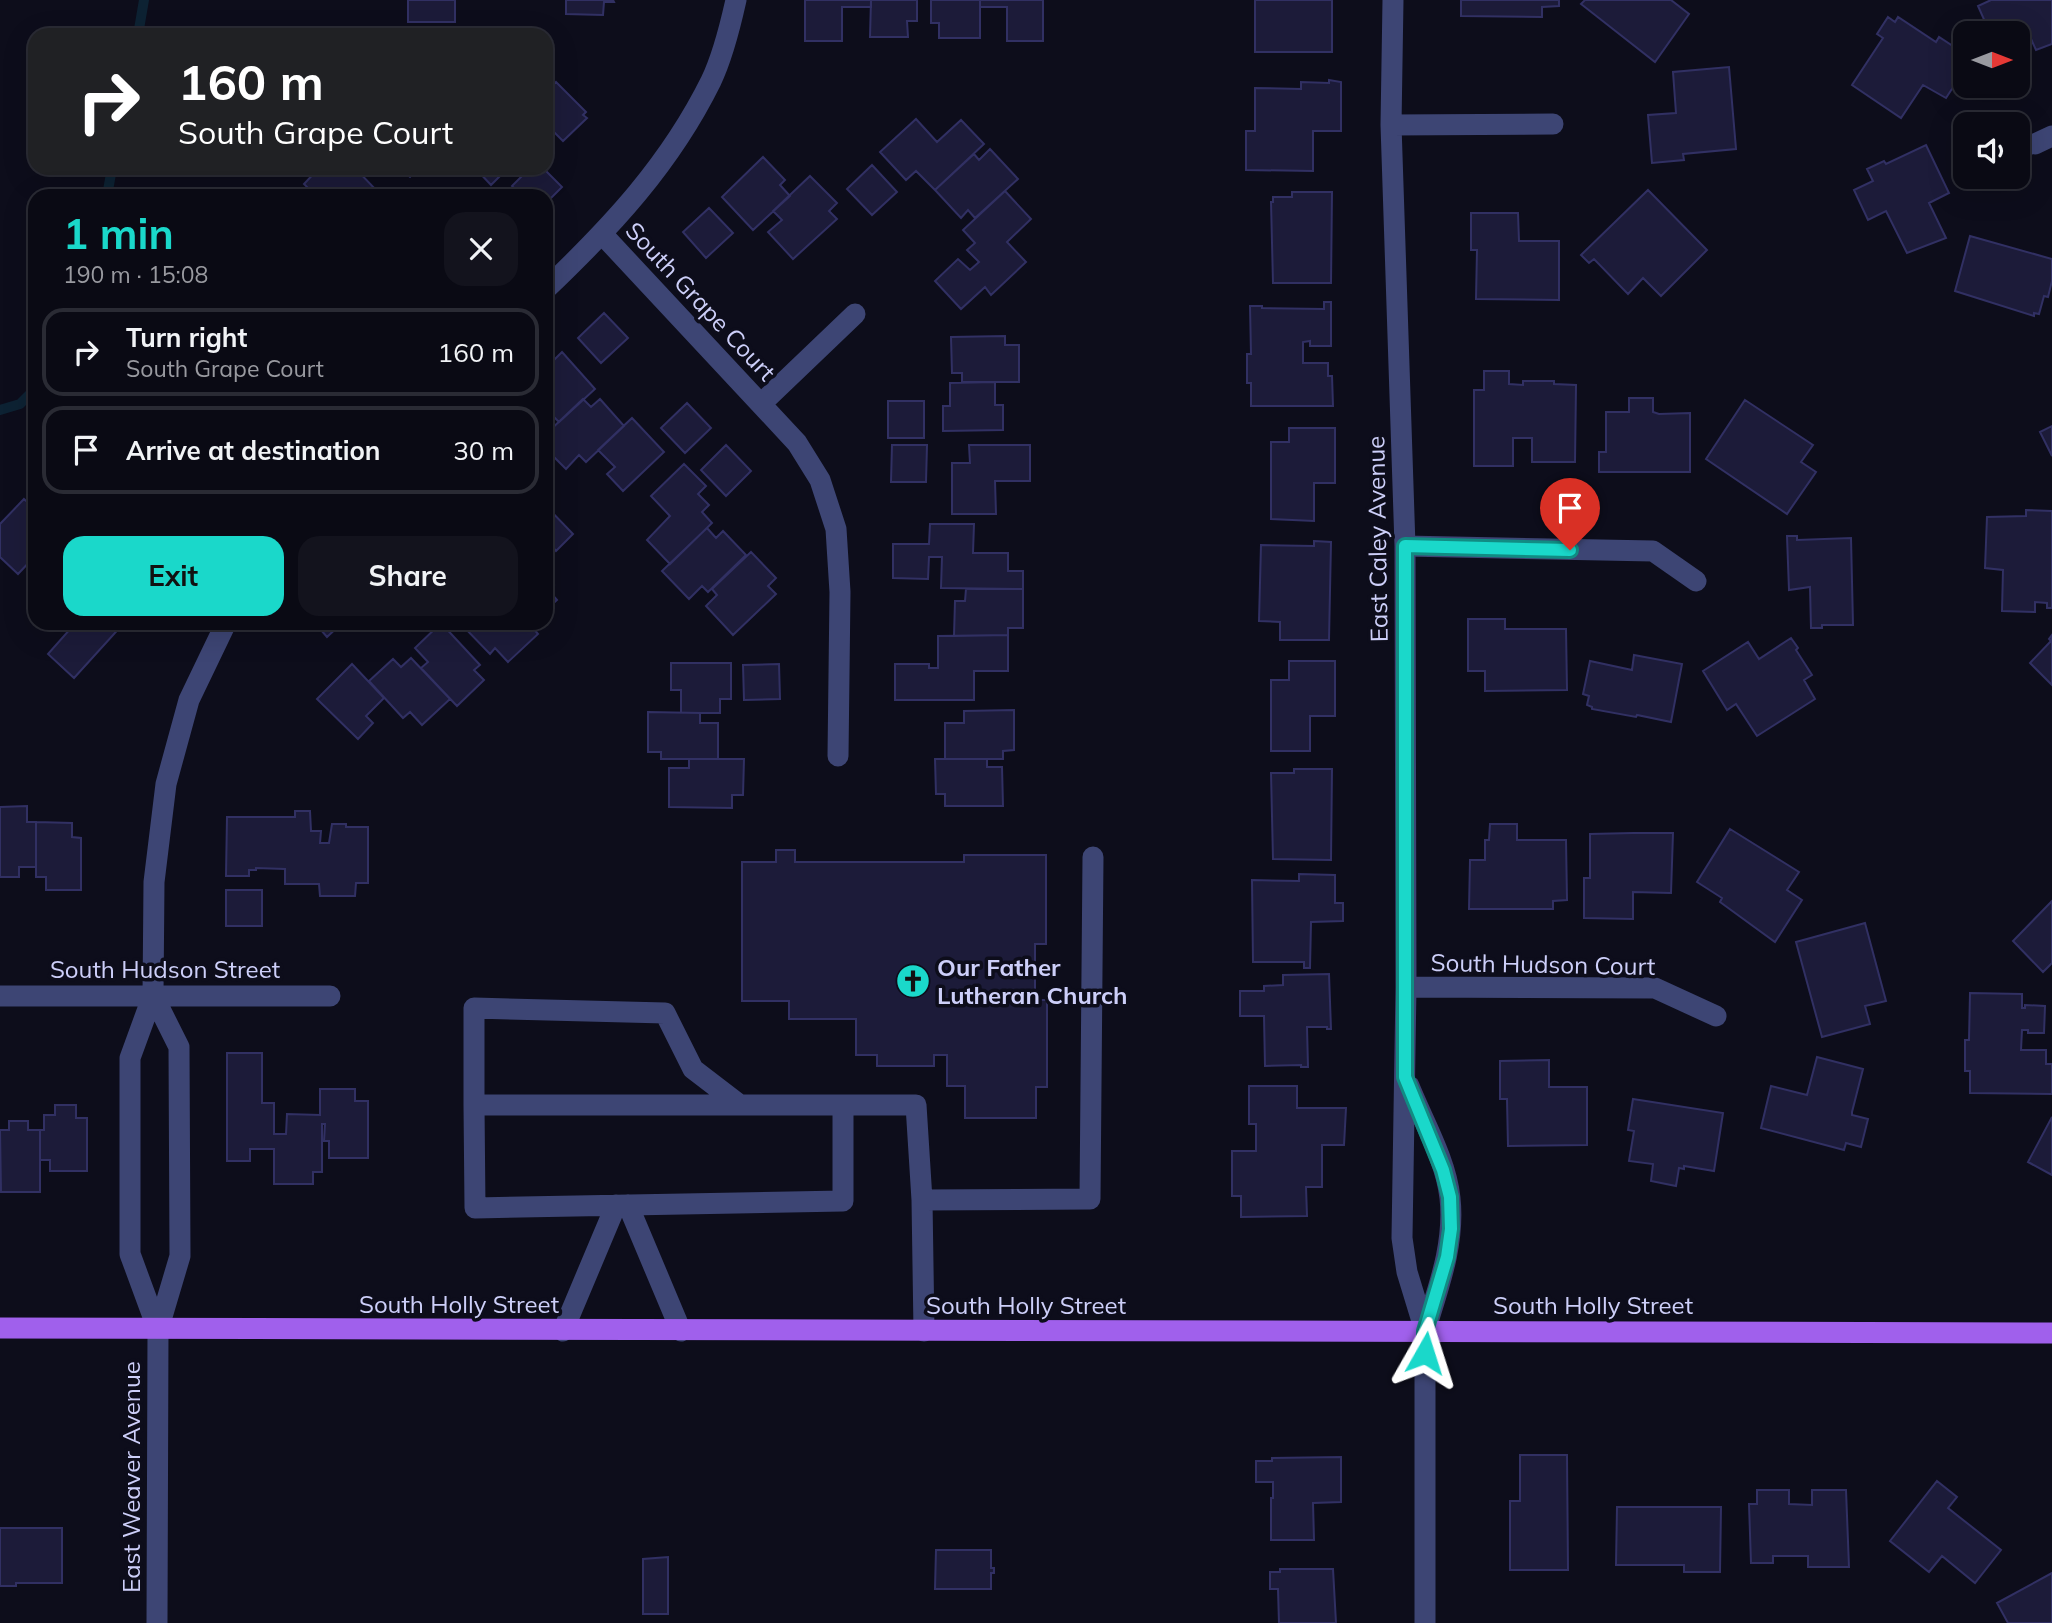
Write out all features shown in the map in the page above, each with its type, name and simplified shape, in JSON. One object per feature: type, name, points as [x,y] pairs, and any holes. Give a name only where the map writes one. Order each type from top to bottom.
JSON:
[{"type":"main road","name":"South Holly Street","points":[[0,1328],[2052,1333]]},
{"type":"street","points":[[553,282],[603,235],[668,155],[711,80],[727,39],[736,0]]},
{"type":"street","name":"East Caley Avenue","points":[[1393,0],[1391,125],[1405,546],[1406,987],[1402,1238],[1407,1272],[1425,1331]]},
{"type":"street","points":[[1391,125],[1553,124]]},
{"type":"street","name":"South Grape Court","points":[[603,235],[762,403],[797,443],[820,480],[836,529],[840,592],[838,755]]},
{"type":"street","name":"South Grape Court","points":[[762,403],[855,314]]},
{"type":"street","points":[[1405,546],[1653,551],[1696,581]]},
{"type":"street","name":"East Weaver Avenue","points":[[158,1330],[130,1254],[130,1058],[153,995],[155,882],[166,784],[189,700],[223,630]]},
{"type":"street","points":[[922,1200],[1090,1199],[1093,857]]},
{"type":"street","name":"South Hudson Court","points":[[1406,987],[1655,988],[1716,1016]]},
{"type":"street","name":"East Weaver Avenue","points":[[153,995],[178,1047],[180,1256],[158,1330],[157,1623]]},
{"type":"street","name":"South Hudson Street","points":[[0,996],[330,996]]},
{"type":"street","points":[[740,1105],[693,1069],[665,1013],[474,1008],[475,1208],[844,1201],[843,1105]]},
{"type":"street","name":"East Caley Avenue","points":[[1405,1077],[1443,1170],[1450,1197],[1451,1229],[1447,1257],[1425,1331],[1425,1623]]},
{"type":"street","points":[[474,1105],[916,1105],[922,1200],[924,1331]]},
{"type":"street","points":[[563,1331],[622,1205]]},
{"type":"street","points":[[622,1205],[681,1331]]},
{"type":"building","points":[[408,0],[455,0],[455,22],[408,22]]},
{"type":"building","points":[[566,0],[614,2],[604,2],[603,15],[566,14]]},
{"type":"building","points":[[805,0],[871,0],[871,7],[842,7],[842,41],[805,41]]},
{"type":"building","points":[[871,0],[917,0],[917,21],[907,21],[908,37],[870,37]]},
{"type":"building","points":[[931,0],[980,0],[980,38],[939,38],[939,23],[931,23]]},
{"type":"building","points":[[980,0],[1043,0],[1043,41],[1007,41],[1007,7],[980,7]]},
{"type":"building","points":[[1255,0],[1332,0],[1332,52],[1255,52]]},
{"type":"building","points":[[1461,0],[1559,0],[1559,6],[1542,7],[1542,17],[1461,16]]},
{"type":"building","points":[[1585,0],[1671,0],[1689,14],[1655,62],[1581,4]]},
{"type":"building","points":[[1991,0],[2052,0],[2052,44],[2036,50],[2030,37],[2030,21],[1985,21],[1978,6]]},
{"type":"building","points":[[1888,17],[1895,22],[1898,17],[1936,42],[1939,37],[1953,46],[1953,87],[1946,98],[1923,85],[1901,118],[1852,85],[1883,38],[1877,34]]},
{"type":"building","points":[[1729,67],[1736,149],[1683,154],[1684,160],[1652,163],[1648,115],[1676,113],[1673,72]]},
{"type":"building","points":[[1329,80],[1341,82],[1341,131],[1313,131],[1313,171],[1246,170],[1246,131],[1255,131],[1255,88],[1301,89],[1301,82],[1329,83]]},
{"type":"building","points":[[556,82],[586,112],[583,115],[587,118],[563,141],[555,133],[553,135],[553,85]]},
{"type":"building","points":[[916,119],[937,142],[961,120],[984,144],[935,190],[916,171],[906,180],[880,152]]},
{"type":"building","points":[[1926,145],[1949,193],[1929,203],[1946,238],[1907,253],[1886,211],[1868,220],[1854,190],[1873,181],[1867,169],[1884,161],[1886,164]]},
{"type":"building","points":[[990,149],[1018,179],[975,218],[968,210],[961,218],[935,190],[974,154],[979,160]]},
{"type":"building","points":[[763,157],[785,180],[780,185],[790,196],[753,230],[722,197]]},
{"type":"building","points":[[872,165],[897,192],[872,215],[847,189]]},
{"type":"building","points":[[312,175],[362,175],[375,189],[309,189],[304,184]]},
{"type":"building","points":[[482,175],[501,175],[491,185]]},
{"type":"building","points":[[523,175],[550,175],[562,187],[553,196],[553,189],[515,189],[512,186]]},
{"type":"building","points":[[810,176],[837,203],[829,211],[837,219],[793,259],[768,232],[782,220],[773,211]]},
{"type":"building","points":[[1648,190],[1707,250],[1661,296],[1643,278],[1628,294],[1594,259],[1589,263],[1581,255]]},
{"type":"building","points":[[1005,191],[1031,219],[1007,242],[1026,262],[991,295],[985,287],[961,309],[935,281],[958,259],[970,270],[979,262],[967,250],[975,243],[963,230]]},
{"type":"building","points":[[1292,192],[1332,192],[1331,283],[1273,283],[1271,202],[1273,197],[1292,197]]},
{"type":"building","points":[[709,208],[733,233],[706,258],[683,232]]},
{"type":"building","points":[[1471,213],[1518,213],[1519,241],[1559,241],[1559,300],[1476,299],[1477,250],[1471,250]]},
{"type":"building","points":[[1970,236],[2052,259],[2052,281],[2048,297],[2044,296],[2039,314],[2034,313],[2034,316],[1955,291]]},
{"type":"building","points":[[1324,302],[1331,302],[1331,346],[1310,346],[1310,341],[1303,342],[1303,363],[1328,363],[1328,376],[1332,376],[1333,406],[1251,406],[1251,383],[1247,383],[1247,354],[1251,354],[1250,306],[1324,309]]},
{"type":"building","points":[[604,313],[628,338],[601,363],[578,338]]},
{"type":"building","points":[[1005,336],[1005,345],[1019,345],[1019,382],[962,382],[962,373],[952,373],[951,337]]},
{"type":"building","points":[[562,352],[595,389],[559,422],[553,416],[553,361]]},
{"type":"building","points":[[1484,371],[1509,371],[1509,384],[1554,381],[1554,384],[1576,385],[1575,462],[1532,462],[1532,438],[1513,438],[1513,466],[1474,466],[1474,390],[1484,390]]},
{"type":"building","points":[[995,382],[995,405],[1003,405],[1003,430],[943,431],[943,406],[950,406],[950,383]]},
{"type":"building","points":[[1629,398],[1653,398],[1653,412],[1659,414],[1690,413],[1690,472],[1599,472],[1599,452],[1606,452],[1606,412],[1629,412]]},
{"type":"building","points":[[583,399],[591,407],[600,399],[624,426],[586,462],[579,455],[566,469],[553,456],[553,427]]},
{"type":"building","points":[[1745,400],[1813,445],[1801,462],[1816,472],[1787,514],[1706,459]]},
{"type":"building","points":[[888,401],[924,401],[924,438],[888,438]]},
{"type":"building","points":[[687,403],[711,428],[685,453],[661,428]]},
{"type":"building","points":[[632,418],[664,452],[623,491],[607,474],[615,467],[598,450]]},
{"type":"building","points":[[2052,426],[2052,456],[2040,432]]},
{"type":"building","points":[[1289,428],[1335,428],[1335,483],[1314,483],[1314,521],[1271,519],[1271,442],[1289,442]]},
{"type":"building","points":[[726,445],[751,471],[726,496],[701,470]]},
{"type":"building","points":[[892,445],[927,445],[926,482],[891,482]]},
{"type":"building","points":[[969,445],[1030,445],[1030,481],[995,481],[996,514],[952,514],[952,463],[970,463]]},
{"type":"building","points":[[684,464],[706,486],[698,494],[709,505],[702,512],[712,523],[670,564],[647,540],[670,516],[651,496]]},
{"type":"building","points":[[24,499],[28,503],[28,563],[18,574],[0,557],[0,524]]},
{"type":"building","points":[[2026,510],[2052,511],[2052,608],[2047,608],[2047,603],[2035,602],[2035,612],[2002,611],[2003,570],[1985,568],[1987,517],[2026,516]]},
{"type":"building","points":[[553,513],[573,534],[556,551],[553,547]]},
{"type":"building","points":[[930,524],[974,524],[973,553],[1008,553],[1008,571],[1023,571],[1023,589],[941,588],[942,557],[929,557],[928,579],[893,578],[893,544],[929,544]]},
{"type":"building","points":[[707,528],[716,538],[723,531],[746,555],[708,592],[702,586],[689,599],[662,571]]},
{"type":"building","points":[[1787,536],[1797,536],[1797,540],[1851,538],[1853,625],[1822,625],[1822,628],[1811,628],[1810,587],[1789,590]]},
{"type":"building","points":[[1314,541],[1331,542],[1329,640],[1280,640],[1280,622],[1259,621],[1261,545],[1314,546]]},
{"type":"building","points":[[751,552],[776,578],[768,586],[776,594],[733,635],[706,606],[717,595],[712,589]]},
{"type":"building","points":[[966,589],[1023,589],[1023,628],[1008,628],[1008,635],[954,636],[955,601],[965,601]]},
{"type":"building","points":[[1468,619],[1505,619],[1505,629],[1566,629],[1567,690],[1485,691],[1485,671],[1468,671]]},
{"type":"building","points":[[69,630],[118,630],[74,678],[48,654]]},
{"type":"building","points":[[321,630],[334,630],[327,637]]},
{"type":"building","points":[[434,630],[448,630],[480,665],[474,670],[484,680],[457,706],[421,668],[428,662],[415,648]]},
{"type":"building","points":[[467,630],[535,630],[538,634],[508,662],[495,648],[490,654]]},
{"type":"building","points":[[1008,635],[1008,671],[974,671],[974,700],[895,700],[895,664],[929,664],[929,668],[938,668],[938,636]]},
{"type":"building","points":[[2052,635],[2052,685],[2030,663],[2051,641],[2049,639]]},
{"type":"building","points":[[1791,638],[1812,675],[1804,680],[1815,699],[1757,736],[1736,704],[1727,710],[1703,671],[1748,642],[1759,659]]},
{"type":"building","points":[[1634,655],[1682,664],[1671,722],[1592,709],[1587,705],[1589,696],[1583,694],[1590,661],[1632,670]]},
{"type":"building","points":[[411,658],[450,699],[422,725],[410,712],[403,718],[369,681],[393,659],[401,667]]},
{"type":"building","points":[[1289,661],[1335,661],[1335,716],[1310,716],[1310,751],[1271,751],[1271,680],[1289,680]]},
{"type":"building","points":[[671,663],[731,663],[731,699],[720,699],[720,713],[681,713],[681,690],[671,690]]},
{"type":"building","points":[[352,664],[384,698],[366,716],[373,723],[358,739],[317,699]]},
{"type":"building","points":[[779,664],[780,699],[744,700],[743,665]]},
{"type":"building","points":[[1014,710],[1014,750],[1003,751],[1003,759],[945,759],[945,723],[964,723],[964,711]]},
{"type":"building","points":[[648,712],[700,713],[700,723],[718,723],[718,759],[661,759],[661,752],[648,752]]},
{"type":"building","points":[[689,759],[744,759],[743,795],[732,795],[732,808],[669,807],[669,768],[689,768]]},
{"type":"building","points":[[935,759],[987,759],[987,767],[1002,767],[1003,806],[945,806],[945,794],[936,794]]},
{"type":"building","points":[[1294,769],[1332,769],[1331,860],[1273,859],[1271,773],[1294,773]]},
{"type":"building","points":[[27,806],[27,822],[36,822],[36,867],[19,867],[19,877],[0,877],[0,807]]},
{"type":"building","points":[[295,811],[310,811],[311,831],[321,831],[320,843],[329,843],[332,824],[368,827],[368,883],[356,883],[355,896],[320,896],[319,884],[285,884],[285,869],[256,868],[249,870],[249,876],[226,876],[227,817],[295,817]]},
{"type":"building","points":[[36,822],[72,823],[72,837],[81,838],[81,890],[46,890],[46,877],[36,877]]},
{"type":"building","points":[[1490,824],[1517,824],[1517,840],[1566,840],[1567,900],[1553,901],[1553,909],[1469,909],[1470,860],[1485,860],[1485,840],[1489,840]]},
{"type":"building","points":[[1730,829],[1799,872],[1787,890],[1802,900],[1775,942],[1720,902],[1722,898],[1697,882]]},
{"type":"building","points":[[1673,833],[1671,893],[1633,892],[1633,919],[1584,918],[1584,878],[1590,878],[1590,834]]},
{"type":"building","points":[[776,850],[795,850],[795,862],[964,862],[964,855],[1046,855],[1046,944],[1035,944],[1035,1000],[1047,1000],[1047,1087],[1036,1087],[1036,1118],[965,1118],[965,1086],[947,1086],[947,1055],[934,1055],[934,1066],[877,1066],[877,1055],[856,1055],[856,1019],[789,1019],[789,1001],[742,1001],[742,862],[776,862]]},
{"type":"building","points":[[1299,874],[1335,875],[1335,903],[1343,903],[1343,921],[1311,922],[1310,968],[1304,968],[1304,962],[1253,962],[1252,880],[1299,881]]},
{"type":"building","points":[[226,890],[262,890],[262,926],[226,926]]},
{"type":"building","points":[[2052,901],[2052,963],[2043,972],[2013,941]]},
{"type":"building","points":[[1865,923],[1886,1001],[1865,1006],[1870,1024],[1822,1037],[1796,942]]},
{"type":"building","points":[[1329,974],[1331,1029],[1307,1027],[1308,1067],[1265,1066],[1264,1016],[1240,1016],[1240,991],[1264,991],[1264,986],[1283,985],[1283,975]]},
{"type":"building","points":[[1970,993],[2022,994],[2022,1008],[2025,1008],[2025,1005],[2045,1006],[2044,1033],[2028,1033],[2028,1030],[2022,1030],[2021,1050],[2046,1050],[2046,1064],[2052,1064],[2052,1094],[1970,1093],[1970,1071],[1965,1071],[1965,1040],[1969,1040]]},
{"type":"building","points":[[227,1053],[262,1053],[262,1103],[274,1103],[274,1134],[286,1134],[287,1114],[320,1115],[320,1089],[355,1089],[355,1101],[368,1101],[368,1158],[329,1158],[329,1141],[324,1141],[325,1124],[322,1124],[322,1172],[313,1172],[313,1184],[274,1184],[274,1149],[250,1149],[250,1161],[227,1161]]},
{"type":"building","points":[[1817,1057],[1863,1069],[1852,1112],[1852,1115],[1868,1119],[1861,1147],[1846,1143],[1844,1150],[1761,1128],[1771,1086],[1807,1095]]},
{"type":"building","points":[[1549,1060],[1549,1087],[1587,1087],[1587,1145],[1508,1146],[1507,1099],[1500,1099],[1500,1061]]},
{"type":"building","points":[[1249,1086],[1297,1086],[1297,1108],[1346,1108],[1344,1145],[1322,1145],[1322,1187],[1306,1187],[1307,1216],[1241,1217],[1241,1196],[1232,1196],[1232,1151],[1256,1151],[1256,1124],[1249,1124]]},
{"type":"building","points":[[1633,1099],[1723,1113],[1714,1171],[1684,1166],[1684,1169],[1679,1168],[1676,1186],[1651,1181],[1653,1164],[1629,1161],[1634,1131],[1628,1130]]},
{"type":"building","points":[[55,1105],[76,1105],[76,1118],[87,1118],[87,1171],[50,1171],[50,1160],[40,1160],[40,1130],[44,1130],[44,1115],[55,1115]]},
{"type":"building","points":[[2052,1117],[2052,1175],[2028,1162]]},
{"type":"building","points":[[9,1121],[28,1121],[28,1130],[40,1130],[40,1192],[1,1192],[0,1130],[9,1130]]},
{"type":"building","points":[[1520,1455],[1567,1455],[1568,1570],[1510,1570],[1510,1501],[1520,1501]]},
{"type":"building","points":[[1341,1457],[1341,1502],[1313,1503],[1314,1540],[1271,1540],[1273,1482],[1256,1482],[1256,1461],[1272,1461],[1272,1458]]},
{"type":"building","points":[[1937,1481],[1957,1497],[1948,1508],[2001,1550],[1975,1583],[1942,1556],[1929,1572],[1890,1541]]},
{"type":"building","points":[[1757,1490],[1789,1490],[1789,1504],[1812,1505],[1812,1490],[1846,1490],[1849,1567],[1808,1567],[1808,1556],[1773,1556],[1773,1563],[1751,1563],[1749,1504],[1757,1504]]},
{"type":"building","points":[[1617,1507],[1721,1507],[1720,1572],[1684,1572],[1684,1565],[1616,1565]]},
{"type":"building","points":[[0,1528],[62,1528],[62,1583],[16,1583],[16,1586],[0,1586]]},
{"type":"building","points":[[936,1550],[991,1550],[991,1568],[994,1568],[994,1573],[991,1573],[991,1589],[935,1589]]},
{"type":"building","points":[[668,1557],[668,1614],[643,1614],[643,1559]]},
{"type":"building","points":[[1280,1569],[1333,1569],[1336,1623],[1279,1623],[1278,1589],[1270,1589],[1270,1572],[1280,1572]]},
{"type":"building","points":[[2052,1573],[2052,1623],[2008,1623],[1997,1603]]},
{"type":"waterway","points":[[139,28],[144,0]]},
{"type":"waterway","points":[[108,189],[111,175]]},
{"type":"waterway","points":[[0,410],[20,404],[28,396]]},
{"type":"place","name":"Our Father Lutheran Church","points":[[913,981]]},
{"type":"route","points":[[1425,1353],[1425,1331],[1447,1257],[1451,1229],[1450,1197],[1443,1170],[1405,1077],[1405,546],[1570,550]]}]
